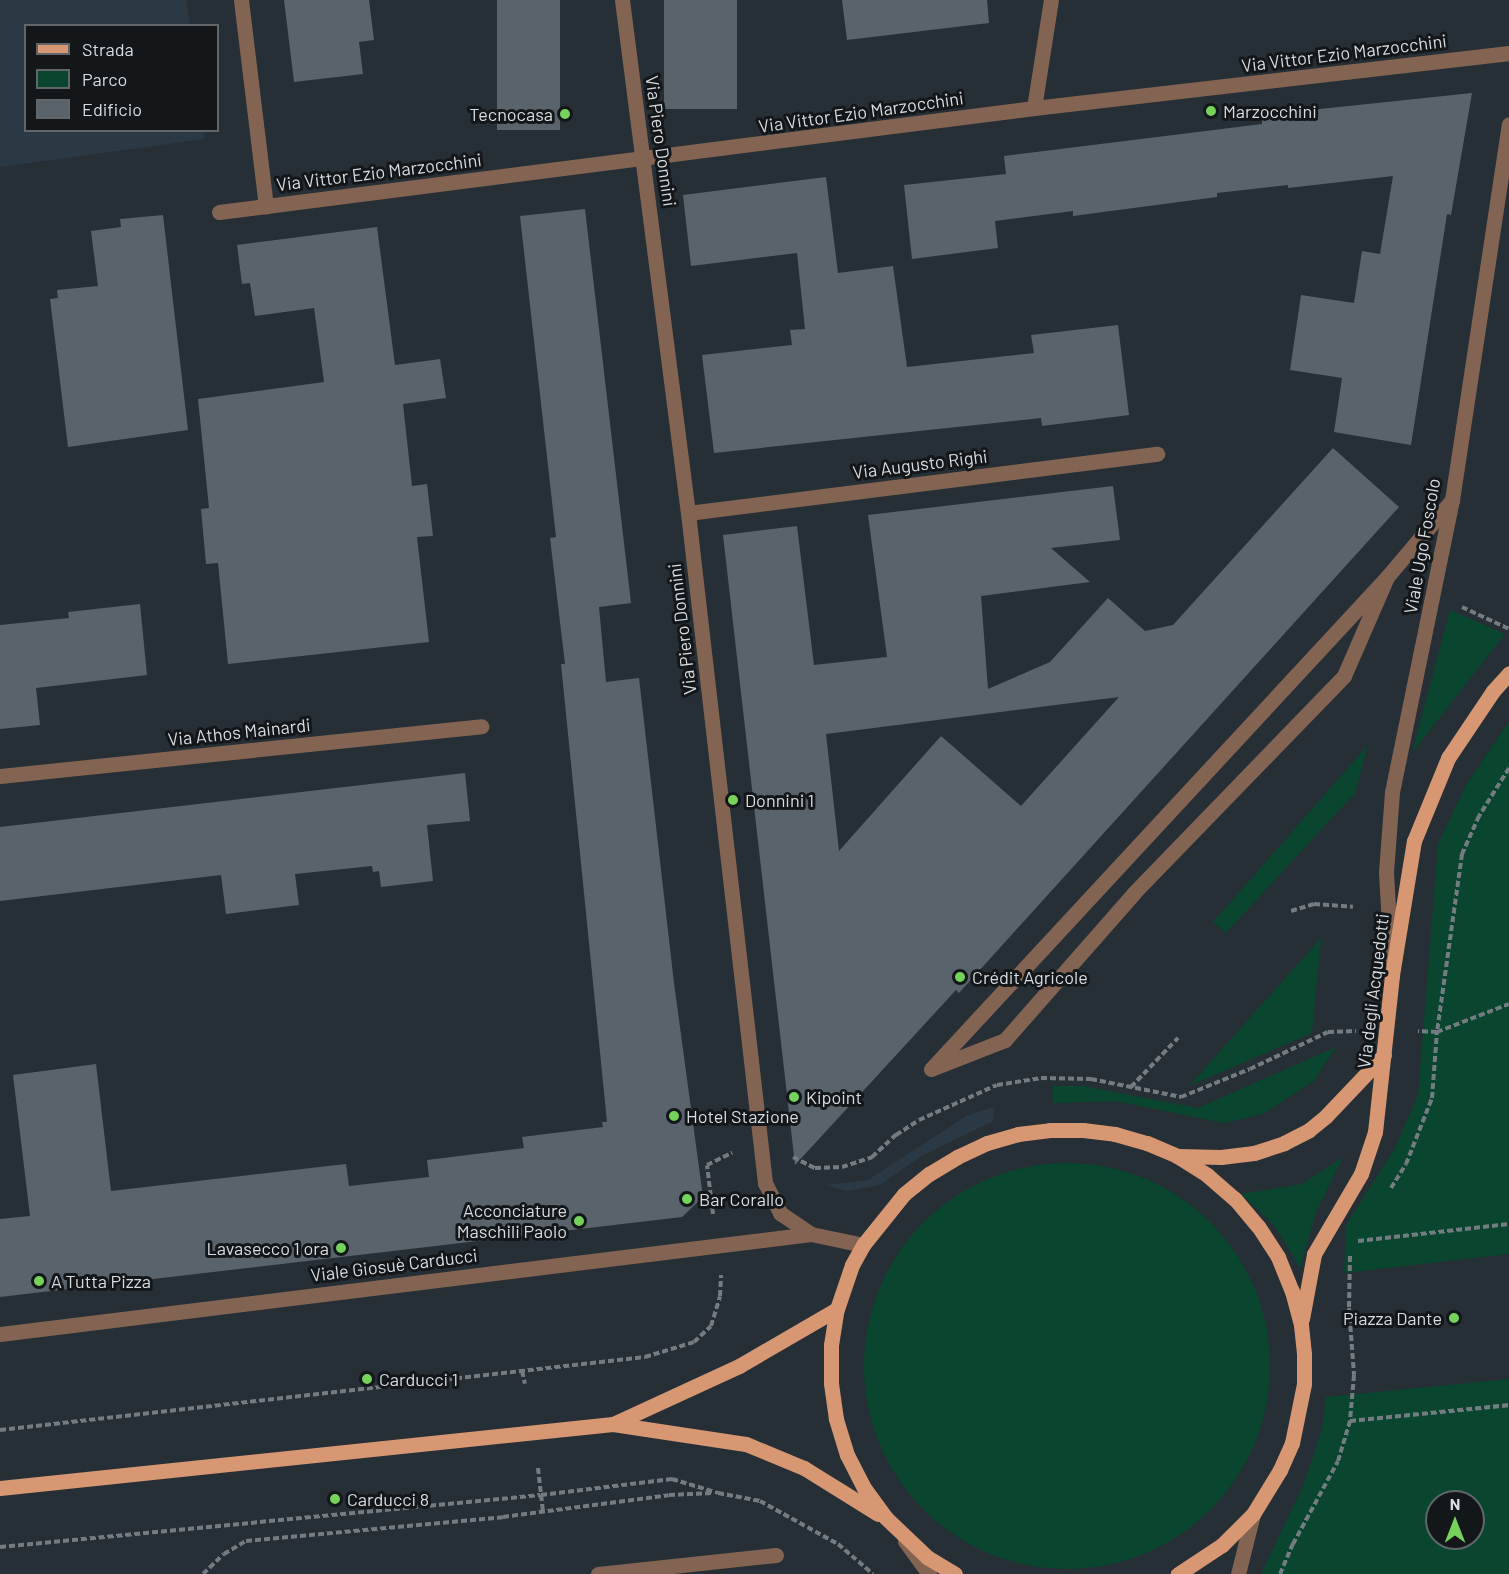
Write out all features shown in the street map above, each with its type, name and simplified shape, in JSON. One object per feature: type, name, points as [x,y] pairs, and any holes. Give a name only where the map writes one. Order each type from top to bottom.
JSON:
[{"type":"main road","name":"Via degli Acquedotti","points":[[1301,1325],[1314,1254],[1361,1174],[1375,1132],[1392,975],[1414,842],[1436,783],[1461,736],[1509,673]]},
{"type":"main road","points":[[1177,1156],[1221,1157],[1254,1153],[1284,1143],[1308,1130],[1326,1116],[1384,1055]]},
{"type":"main road","points":[[955,1574],[927,1557],[900,1534],[864,1488],[852,1463],[836,1419],[831,1383],[831,1345],[837,1309],[848,1276],[863,1245],[904,1194],[929,1174],[957,1157],[997,1140],[1050,1130],[1083,1130],[1137,1140],[1177,1156],[1207,1175],[1235,1199],[1258,1226],[1278,1257],[1292,1290],[1301,1325],[1304,1384],[1297,1424],[1280,1470],[1253,1514],[1222,1545],[1178,1574]]},
{"type":"main road","points":[[613,1424],[739,1366],[837,1309]]},
{"type":"main road","points":[[0,1488],[371,1452],[613,1424],[746,1444],[804,1468],[886,1518]]},
{"type":"street","points":[[241,0],[266,206]]},
{"type":"street","name":"Via Piero Donnini","points":[[622,0],[688,513],[765,1182],[780,1213],[811,1234]]},
{"type":"street","points":[[1034,108],[1051,0]]},
{"type":"street","name":"Via Vittor Ezio Marzocchini","points":[[219,212],[1034,108],[1509,53]]},
{"type":"street","name":"Viale Ugo Foscolo","points":[[1392,975],[1386,872],[1388,828],[1397,762],[1452,500],[1509,124]]},
{"type":"street","name":"Via Augusto Righi","points":[[688,513],[1157,454]]},
{"type":"street","points":[[1387,577],[1344,676],[1134,892],[1005,1041],[931,1069],[1387,577],[1452,500]]},
{"type":"street","name":"Via Athos Mainardi","points":[[0,776],[481,726]]},
{"type":"street","name":"Viale Giosuè Carducci","points":[[0,1334],[811,1234],[863,1245]]},
{"type":"street","points":[[1238,1574],[1253,1514]]},
{"type":"street","points":[[900,1534],[929,1574]]},
{"type":"street","points":[[597,1574],[776,1555]]},
{"type":"path","points":[[1434,594],[1509,630]]},
{"type":"path","points":[[1388,1193],[1406,1164],[1432,1098],[1437,1032],[1462,854],[1479,816],[1509,768]]},
{"type":"path","points":[[1291,911],[1314,904],[1353,907]]},
{"type":"path","points":[[1437,1032],[1509,1004]]},
{"type":"path","points":[[1130,1087],[1178,1038]]},
{"type":"path","points":[[1358,1241],[1509,1224]]},
{"type":"path","points":[[1280,1574],[1293,1544],[1338,1461],[1350,1421],[1354,1375],[1349,1257],[1364,1231]]},
{"type":"path","points":[[522,1371],[525,1384]]},
{"type":"path","points":[[1350,1421],[1509,1406]]},
{"type":"path","points":[[538,1468],[543,1512]]},
{"type":"path","points":[[0,1547],[541,1495],[672,1479],[718,1493],[760,1501],[838,1544],[873,1574]]},
{"type":"path","points":[[203,1574],[224,1554],[246,1540],[543,1512],[669,1495],[718,1493]]},
{"type":"shaded area","points":[[0,0],[186,0],[190,24],[24,24],[24,132],[204,132],[205,139],[0,167]]},
{"type":"shaded area","points":[[994,1107],[993,1121],[920,1157],[880,1185],[847,1191],[826,1185],[868,1180],[966,1116]]},
{"type":"green space","points":[[1450,610],[1505,634],[1412,753]]},
{"type":"green space","points":[[1509,721],[1509,1254],[1344,1273],[1346,1225],[1395,1148],[1418,1095],[1438,844],[1466,785]]},
{"type":"green space","points":[[1368,745],[1355,793],[1226,933],[1213,922]]},
{"type":"green space","points":[[1321,938],[1312,1033],[1189,1086]]},
{"type":"green space","points":[[1336,1047],[1314,1081],[1263,1114],[1224,1123],[1115,1101],[1053,1103],[1052,1086],[1083,1086],[1198,1108]]},
{"type":"green space","points":[[1343,1157],[1316,1212],[1300,1268],[1274,1225],[1241,1194],[1302,1184]]},
{"type":"green space","points":[[1067,1163],[1107,1167],[1163,1187],[1196,1209],[1224,1237],[1246,1270],[1261,1307],[1266,1326],[1270,1366],[1266,1406],[1246,1462],[1224,1495],[1196,1523],[1163,1545],[1126,1560],[1107,1565],[1067,1569],[1027,1565],[971,1545],[938,1523],[910,1495],[888,1462],[873,1425],[868,1406],[864,1366],[868,1326],[888,1270],[910,1237],[938,1209],[971,1187],[1008,1172],[1027,1167]]},
{"type":"green space","points":[[1509,1379],[1509,1574],[1261,1574],[1304,1484],[1322,1429],[1326,1397]]},
{"type":"building","points":[[284,0],[369,0],[374,40],[359,42],[363,74],[294,82]]},
{"type":"building","points":[[497,0],[560,0],[560,130],[497,130]]},
{"type":"building","points":[[664,0],[737,0],[737,109],[664,109]]},
{"type":"building","points":[[842,0],[987,0],[989,23],[847,40]]},
{"type":"building","points":[[1472,93],[1451,215],[1447,214],[1411,445],[1334,432],[1342,378],[1290,370],[1301,295],[1354,303],[1362,251],[1380,254],[1393,176],[1288,188],[1288,185],[1217,193],[1217,197],[1073,216],[1073,211],[995,221],[998,248],[912,259],[904,185],[1006,174],[1004,156],[1262,124],[1262,115]]},
{"type":"building","points":[[826,177],[838,273],[893,266],[907,367],[1034,353],[1031,335],[1118,325],[1129,415],[1042,426],[1041,418],[714,453],[702,355],[792,345],[790,330],[805,329],[797,253],[691,266],[683,195]]},
{"type":"building","points":[[585,209],[631,603],[599,607],[606,682],[639,678],[674,983],[703,1197],[682,1217],[0,1297],[0,1219],[30,1216],[13,1075],[96,1064],[111,1191],[346,1164],[349,1186],[429,1177],[427,1160],[524,1148],[522,1137],[603,1127],[602,1122],[607,1122],[561,664],[565,664],[550,538],[556,537],[520,216]]},
{"type":"building","points":[[163,215],[188,430],[68,447],[50,299],[58,298],[57,290],[98,286],[91,231],[121,227],[120,219]]},
{"type":"building","points":[[377,227],[395,365],[440,359],[446,398],[403,404],[412,486],[427,484],[433,536],[417,537],[429,642],[228,664],[218,563],[206,564],[201,509],[209,508],[198,399],[324,382],[314,308],[255,316],[250,283],[242,284],[237,245]]},
{"type":"building","points":[[1333,448],[1399,507],[959,993],[956,990],[795,1165],[723,535],[797,526],[814,665],[887,657],[868,515],[1113,486],[1120,540],[1051,548],[1090,582],[981,596],[988,689],[1050,662],[1108,598],[1145,631],[1173,625]],"holes":[[[1119,697],[1021,806],[941,736],[839,851],[826,734]]]},
{"type":"building","points":[[140,604],[147,675],[36,688],[40,725],[0,729],[0,625],[69,618],[68,612]]},
{"type":"building","points":[[465,773],[470,821],[427,825],[433,881],[381,887],[379,871],[373,872],[372,866],[295,874],[299,905],[226,914],[221,875],[0,901],[0,827]]},
{"type":"place","name":"Marzocchini","points":[[1211,111]]},
{"type":"place","name":"Tecnocasa","points":[[565,114]]},
{"type":"place","name":"Donnini 1","points":[[733,800]]},
{"type":"place","name":"Crédit Agricole","points":[[960,977]]},
{"type":"place","name":"Kipoint","points":[[794,1097]]},
{"type":"place","name":"Hotel Stazione","points":[[674,1116]]},
{"type":"place","name":"Bar Corallo","points":[[687,1199]]},
{"type":"place","name":"Acconciature Maschili Paolo","points":[[579,1221]]},
{"type":"place","name":"Lavasecco 1 ora","points":[[341,1248]]},
{"type":"place","name":"A Tutta Pizza","points":[[39,1281]]},
{"type":"place","name":"Piazza Dante","points":[[1454,1318]]},
{"type":"place","name":"Carducci 1","points":[[367,1379]]},
{"type":"place","name":"Carducci 8","points":[[335,1499]]}]
